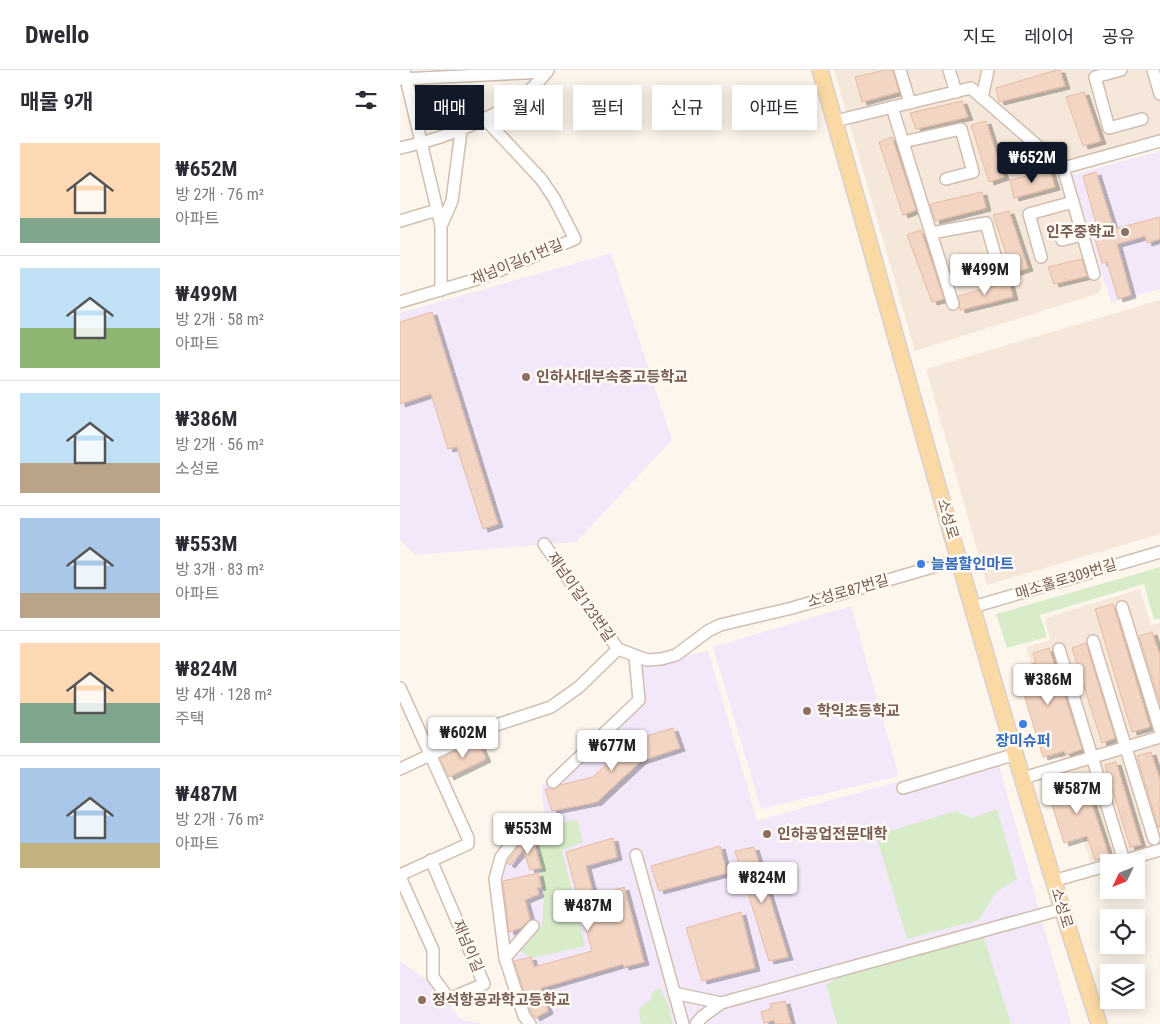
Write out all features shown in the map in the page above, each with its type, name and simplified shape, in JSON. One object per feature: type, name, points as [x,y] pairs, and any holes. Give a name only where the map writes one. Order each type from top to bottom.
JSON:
[{"type":"main road","name":"소성로","points":[[820,70],[1053,881],[1099,1024]]},
{"type":"street","points":[[900,70],[910,103]]},
{"type":"street","points":[[949,70],[956,92]]},
{"type":"street","points":[[982,98],[988,70]]},
{"type":"street","points":[[1121,70],[1095,77],[1109,128],[1142,119]]},
{"type":"street","points":[[1153,70],[1160,94]]},
{"type":"street","points":[[441,290],[440,226],[423,144],[404,75],[548,71]]},
{"type":"street","points":[[484,118],[523,94],[548,71]]},
{"type":"street","points":[[835,121],[970,88],[1062,168],[1094,274]]},
{"type":"street","points":[[892,107],[953,304]]},
{"type":"street","name":"재넘이길61번길","points":[[400,302],[484,277],[575,239],[554,198],[541,179],[484,118]]},
{"type":"street","points":[[903,142],[961,129],[974,172],[946,179]]},
{"type":"street","points":[[400,148],[423,144],[462,130],[452,201],[440,226]]},
{"type":"street","points":[[1062,168],[1160,141]]},
{"type":"street","points":[[1041,257],[1029,214],[1073,202]]},
{"type":"street","points":[[400,221],[437,210]]},
{"type":"street","points":[[931,233],[986,223],[998,266],[976,271]]},
{"type":"street","points":[[1062,240],[1083,235]]},
{"type":"street","name":"재넘이길123번길","points":[[544,544],[618,649],[635,657],[647,660],[661,660],[676,655],[708,631],[736,620]]},
{"type":"street","name":"매소홀로309번길","points":[[973,607],[1160,552]]},
{"type":"street","name":"소성로87번길","points":[[736,620],[792,608],[960,559]]},
{"type":"street","points":[[1122,607],[1160,730]]},
{"type":"street","points":[[1093,641],[1154,839]]},
{"type":"street","name":"재넘이길123번길","points":[[400,769],[490,727],[551,707],[579,687],[618,649]]},
{"type":"street","points":[[1059,649],[1119,854]]},
{"type":"street","points":[[635,657],[640,700]]},
{"type":"street","name":"재넘이길","points":[[400,688],[468,838],[468,844],[431,860],[400,876],[433,950],[433,977],[449,999],[484,984],[431,860]]},
{"type":"street","points":[[640,700],[591,746],[553,782],[560,775],[640,700]]},
{"type":"street","points":[[1023,778],[1160,738]]},
{"type":"street","points":[[903,788],[1016,754]]},
{"type":"street","points":[[530,1024],[524,1016],[505,958],[495,879],[501,857],[518,836],[552,823]]},
{"type":"street","points":[[1145,855],[1160,850]]},
{"type":"street","points":[[636,855],[683,1024]]},
{"type":"street","points":[[1053,881],[1100,868]]},
{"type":"street","points":[[696,1024],[702,1017],[721,1003],[1062,909]]},
{"type":"street","points":[[505,958],[533,926]]},
{"type":"street","points":[[674,992],[721,1003]]},
{"type":"shaded area","points":[[834,70],[1160,70],[1160,135],[1063,162],[1102,286],[1099,293],[915,351]]},
{"type":"shaded area","name":"인주중학교","points":[[1160,151],[1160,289],[1111,303],[1072,175]]},
{"type":"shaded area","name":"인하사대부속중고등학교","points":[[611,253],[672,440],[576,542],[415,555],[400,540],[400,313]]},
{"type":"shaded area","points":[[1160,300],[1160,534],[987,585],[926,369]]},
{"type":"shaded area","points":[[1140,589],[1151,625],[1160,623],[1160,844],[1126,854],[1100,854],[1100,861],[1091,864],[1026,647],[1050,640],[1045,618]]},
{"type":"shaded area","name":"학익초등학교","points":[[851,606],[899,776],[761,809],[713,647]]},
{"type":"shaded area","name":"인하공업전문대학","points":[[708,650],[757,821],[996,754],[1071,1024],[522,1024],[505,963],[491,872],[500,855],[546,820],[542,798],[542,784],[555,783],[643,702],[641,663],[674,659]]},
{"type":"shaded area","name":"정석항공과학고등학교","points":[[400,961],[427,980],[462,1020],[483,1024],[400,1024]]},
{"type":"green space","points":[[1160,567],[1160,619],[1154,620],[1144,584],[1040,615],[1047,637],[1007,648],[996,614]]},
{"type":"green space","points":[[997,809],[1017,879],[996,892],[979,920],[907,939],[876,835],[956,811],[972,818]]},
{"type":"green space","points":[[577,819],[583,842],[562,850],[585,946],[532,958],[517,949],[533,931],[542,926],[544,892],[540,874],[542,868],[534,831]]},
{"type":"green space","points":[[984,938],[1011,1024],[837,1024],[826,985],[861,965]]},
{"type":"green space","points":[[660,988],[669,1007],[673,1024],[641,1024],[639,1009],[651,999],[652,992]]},
{"type":"building","points":[[893,70],[899,92],[862,102],[855,77]]},
{"type":"building","points":[[1060,70],[1065,86],[999,102],[996,88]]},
{"type":"building","points":[[1084,92],[1101,141],[1083,146],[1066,97]]},
{"type":"building","points":[[962,101],[968,117],[916,129],[910,113]]},
{"type":"building","points":[[986,121],[1004,177],[989,182],[971,125]]},
{"type":"building","points":[[892,137],[916,210],[903,215],[879,142]]},
{"type":"building","points":[[1050,170],[1055,187],[1014,198],[1010,180]]},
{"type":"building","points":[[1096,172],[1114,229],[1160,217],[1160,239],[1147,243],[1145,236],[1117,244],[1131,295],[1118,299],[1107,262],[1102,263],[1095,239],[1100,238],[1083,176]]},
{"type":"building","points":[[982,192],[986,208],[935,221],[930,204]]},
{"type":"building","points":[[1009,211],[1028,268],[1013,273],[993,215]]},
{"type":"building","points":[[921,230],[944,299],[932,302],[907,235]]},
{"type":"building","points":[[1082,259],[1087,276],[1054,284],[1048,267]]},
{"type":"building","points":[[1009,282],[1013,297],[960,310],[958,296]]},
{"type":"building","points":[[432,312],[498,524],[483,529],[457,447],[448,449],[431,394],[400,404],[400,322]]},
{"type":"building","points":[[1113,604],[1150,727],[1132,732],[1095,609]]},
{"type":"building","points":[[1152,632],[1160,655],[1160,703],[1139,636]]},
{"type":"building","points":[[1086,643],[1115,738],[1102,743],[1072,648]]},
{"type":"building","points":[[1049,648],[1082,749],[1066,755],[1064,751],[1043,757],[1016,668],[1036,663],[1033,653]]},
{"type":"building","points":[[673,728],[680,748],[641,761],[597,802],[552,811],[545,789],[555,789],[560,785],[593,777],[633,740]]},
{"type":"building","points":[[478,741],[486,759],[449,777],[440,759]]},
{"type":"building","points":[[1151,752],[1160,780],[1160,827],[1158,827],[1137,756]]},
{"type":"building","points":[[1116,762],[1141,845],[1130,847],[1105,765]]},
{"type":"building","points":[[1083,777],[1108,854],[1100,854],[1100,859],[1095,860],[1087,836],[1064,843],[1046,786]]},
{"type":"building","points":[[613,838],[617,857],[586,866],[594,897],[624,887],[644,962],[624,967],[623,964],[541,988],[548,1011],[535,1018],[531,1012],[514,961],[531,957],[534,967],[592,951],[566,852]]},
{"type":"building","points":[[533,840],[541,868],[530,870],[523,850],[510,865],[507,863],[522,842]]},
{"type":"building","points":[[720,846],[727,873],[659,891],[651,866]]},
{"type":"building","points":[[754,847],[788,957],[769,961],[735,851]]},
{"type":"building","points":[[538,873],[541,887],[537,888],[539,894],[525,900],[530,919],[521,928],[509,932],[503,881]]},
{"type":"building","points":[[741,912],[755,968],[702,981],[686,928]]},
{"type":"building","points":[[785,1001],[791,1024],[775,1024],[774,1020],[764,1023],[761,1012],[771,1009],[770,1004]]},
{"type":"place","name":"인주중학교","points":[[1125,232]]},
{"type":"place","name":"인하사대부속중고등학교","points":[[526,377]]},
{"type":"place","name":"늘봄할인마트","points":[[921,564]]},
{"type":"place","name":"학익초등학교","points":[[807,711]]},
{"type":"place","name":"장미슈퍼","points":[[1023,724]]},
{"type":"place","name":"인하공업전문대학","points":[[767,834]]},
{"type":"place","name":"정석항공과학고등학교","points":[[422,1000]]}]
